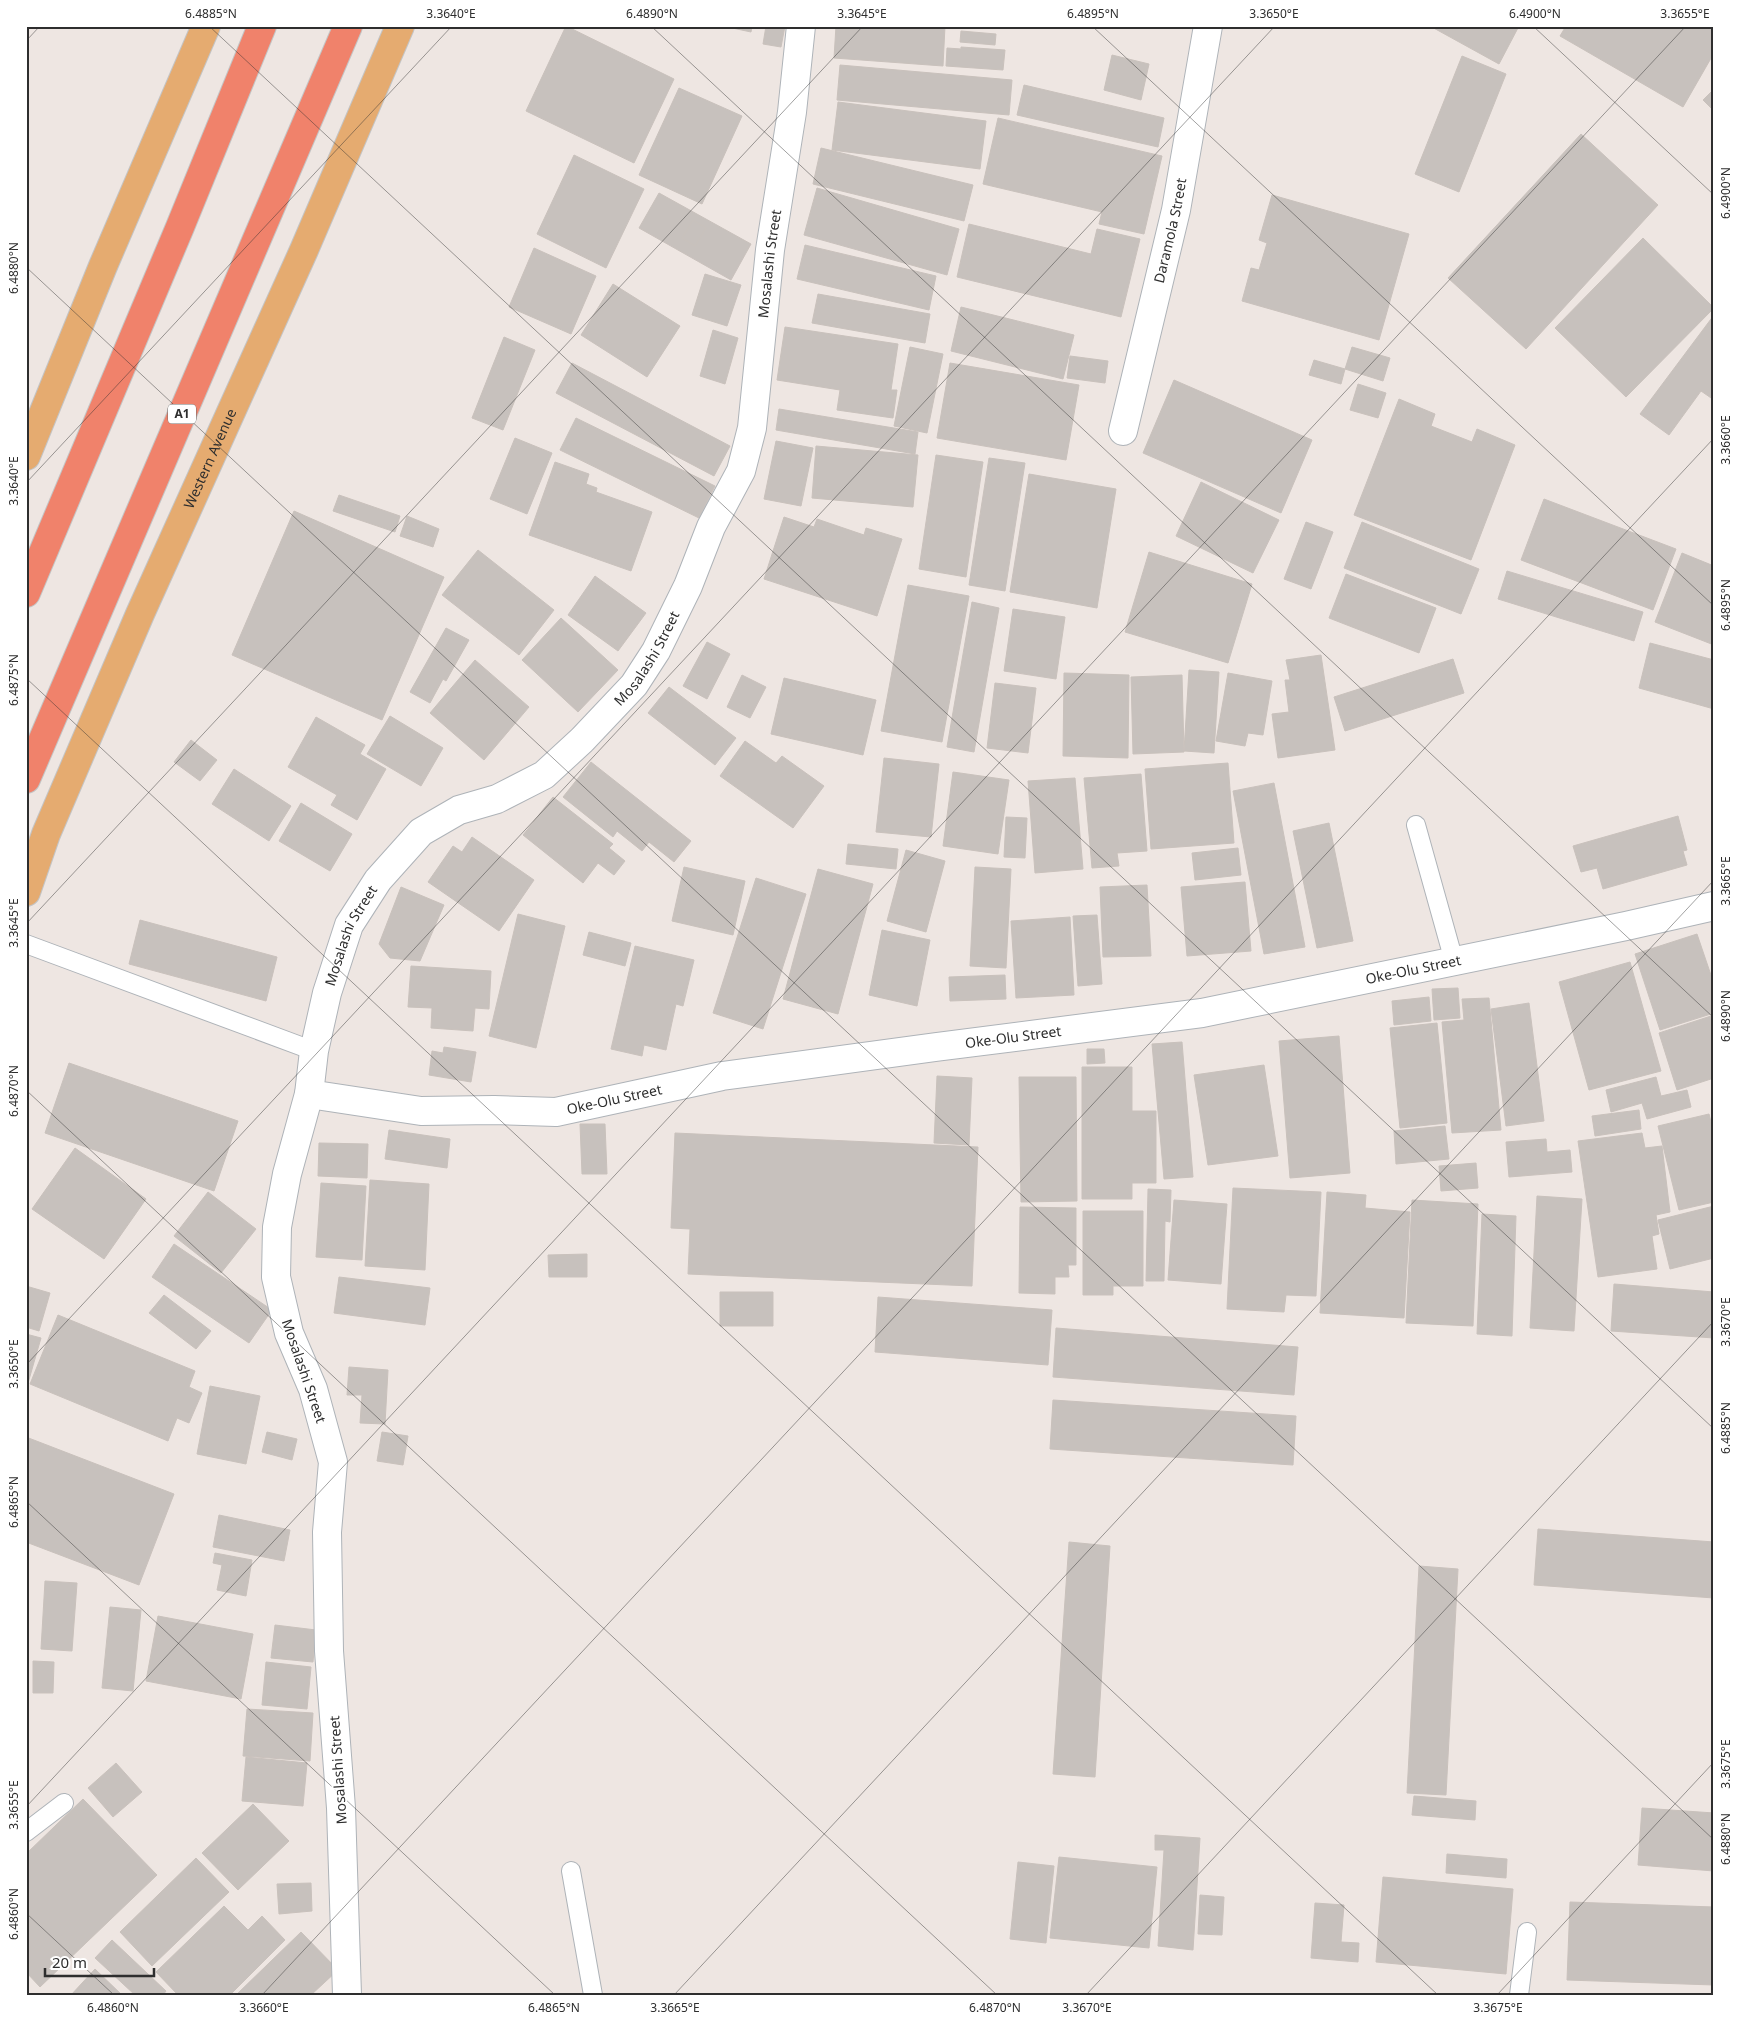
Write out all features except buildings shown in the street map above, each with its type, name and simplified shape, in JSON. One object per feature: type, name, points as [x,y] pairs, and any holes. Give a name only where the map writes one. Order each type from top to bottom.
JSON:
[{"type":"highway","points":[[26,592],[180,227],[262,26]]},
{"type":"highway","name":"A1","points":[[26,779],[343,38]]},
{"type":"main road","points":[[26,456],[103,266],[206,26]]},
{"type":"main road","name":"Western Avenue","points":[[26,892],[46,834],[136,624],[300,259],[400,26]]},
{"type":"street","name":"Mosalashi Street","points":[[347,1995],[342,1808],[329,1651],[327,1532],[333,1462],[313,1390],[289,1333],[276,1277],[277,1227],[287,1174],[309,1094],[314,1051],[327,993],[349,925],[378,880],[421,832],[459,810],[497,799],[544,775],[582,740],[634,685],[656,650],[688,586],[711,527],[741,471],[752,428],[770,250],[792,112],[801,26]]},
{"type":"street","name":"Daramola Street","points":[[1123,431],[1176,210],[1208,26]]},
{"type":"street","name":"Oke-Olu Street","points":[[309,1094],[420,1111],[494,1110],[556,1112],[722,1076],[1202,1013],[1626,926],[1714,906]]},
{"type":"lane","points":[[1416,825],[1454,961]]},
{"type":"lane","points":[[26,944],[314,1051]]},
{"type":"lane","points":[[26,1832],[64,1803]]},
{"type":"lane","points":[[571,1871],[593,1995]]},
{"type":"lane","points":[[1519,1995],[1527,1932]]}]
